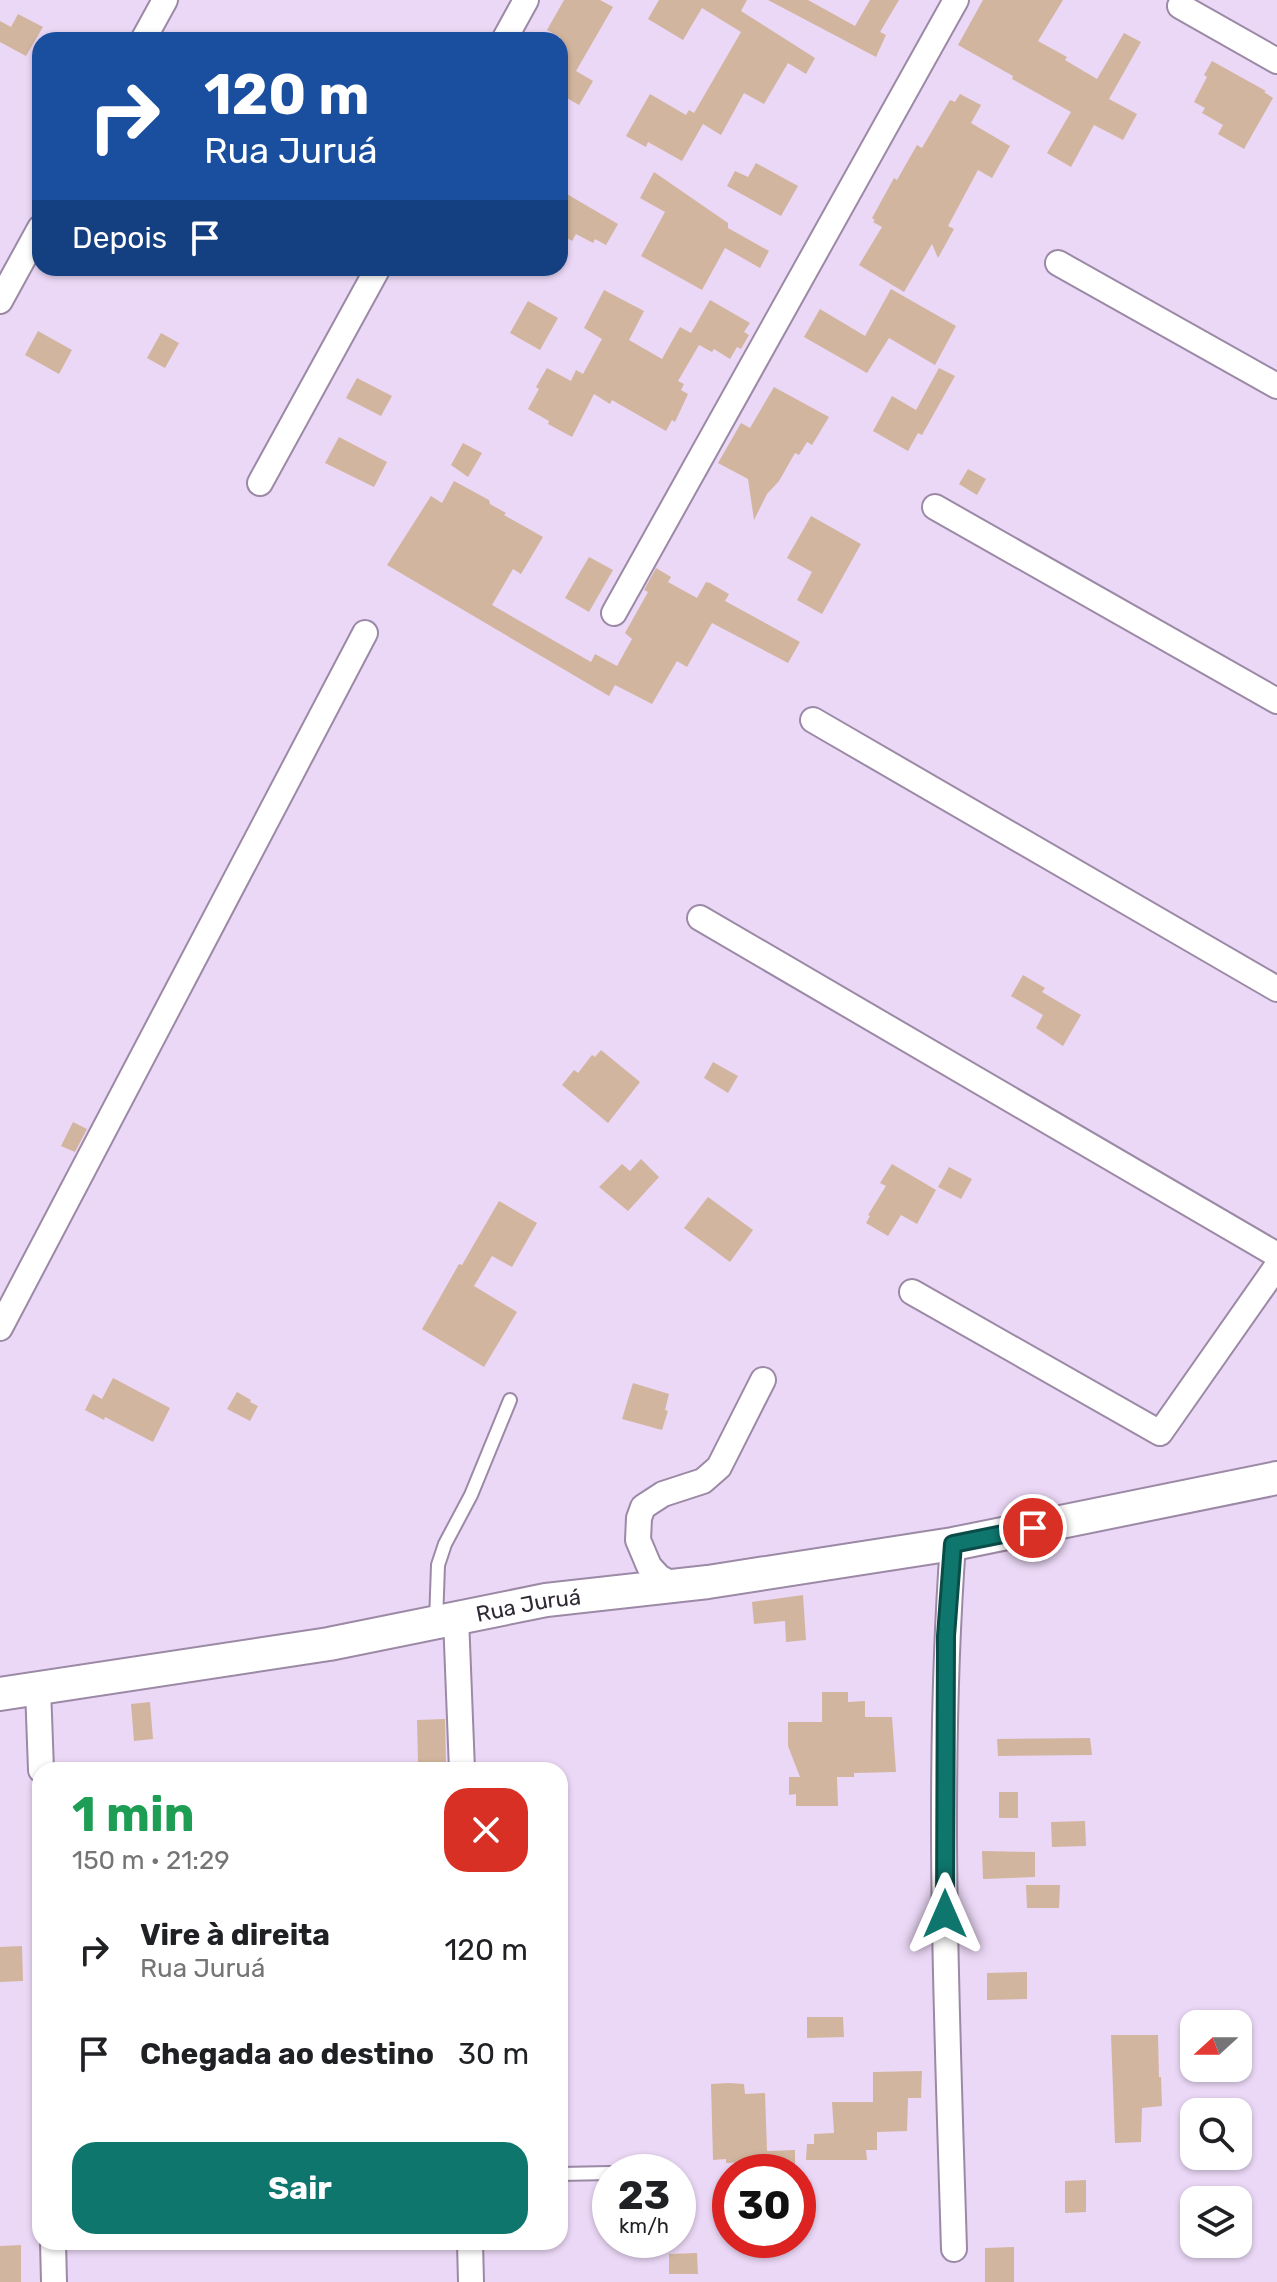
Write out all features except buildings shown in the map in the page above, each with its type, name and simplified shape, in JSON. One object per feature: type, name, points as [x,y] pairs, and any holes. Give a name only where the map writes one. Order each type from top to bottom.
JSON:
[{"type":"street","points":[[147,32],[165,0]]},
{"type":"street","points":[[508,32],[526,0]]},
{"type":"street","points":[[614,613],[956,0]]},
{"type":"street","points":[[1180,6],[1277,61]]},
{"type":"street","points":[[0,301],[32,243]]},
{"type":"street","points":[[1058,263],[1277,386]]},
{"type":"street","points":[[260,483],[374,276]]},
{"type":"street","points":[[935,507],[1277,701]]},
{"type":"street","points":[[0,1328],[365,633]]},
{"type":"street","points":[[813,720],[1277,989]]},
{"type":"street","points":[[700,918],[1277,1255]]},
{"type":"street","points":[[912,1292],[1160,1433],[1277,1266]]},
{"type":"street","points":[[673,1585],[659,1577],[649,1566],[638,1540],[643,1507],[663,1494],[703,1481],[719,1467],[763,1380]]},
{"type":"street","name":"Rua Juruá","points":[[0,1694],[329,1644],[546,1600],[724,1579],[953,1544],[1277,1478]]},
{"type":"street","points":[[953,1544],[946,1636],[945,1914],[954,2249]]},
{"type":"street","points":[[446,1620],[461,1762]]},
{"type":"street","points":[[38,1688],[41,1762]]},
{"type":"street","points":[[53,2250],[54,2282]]},
{"type":"street","points":[[470,2250],[471,2282]]},
{"type":"lane","points":[[446,1620],[438,1565],[510,1400]]},
{"type":"lane","points":[[568,2174],[592,2173]]},
{"type":"route","points":[[945,1914],[946,1636],[953,1544],[1033,1528]]}]
